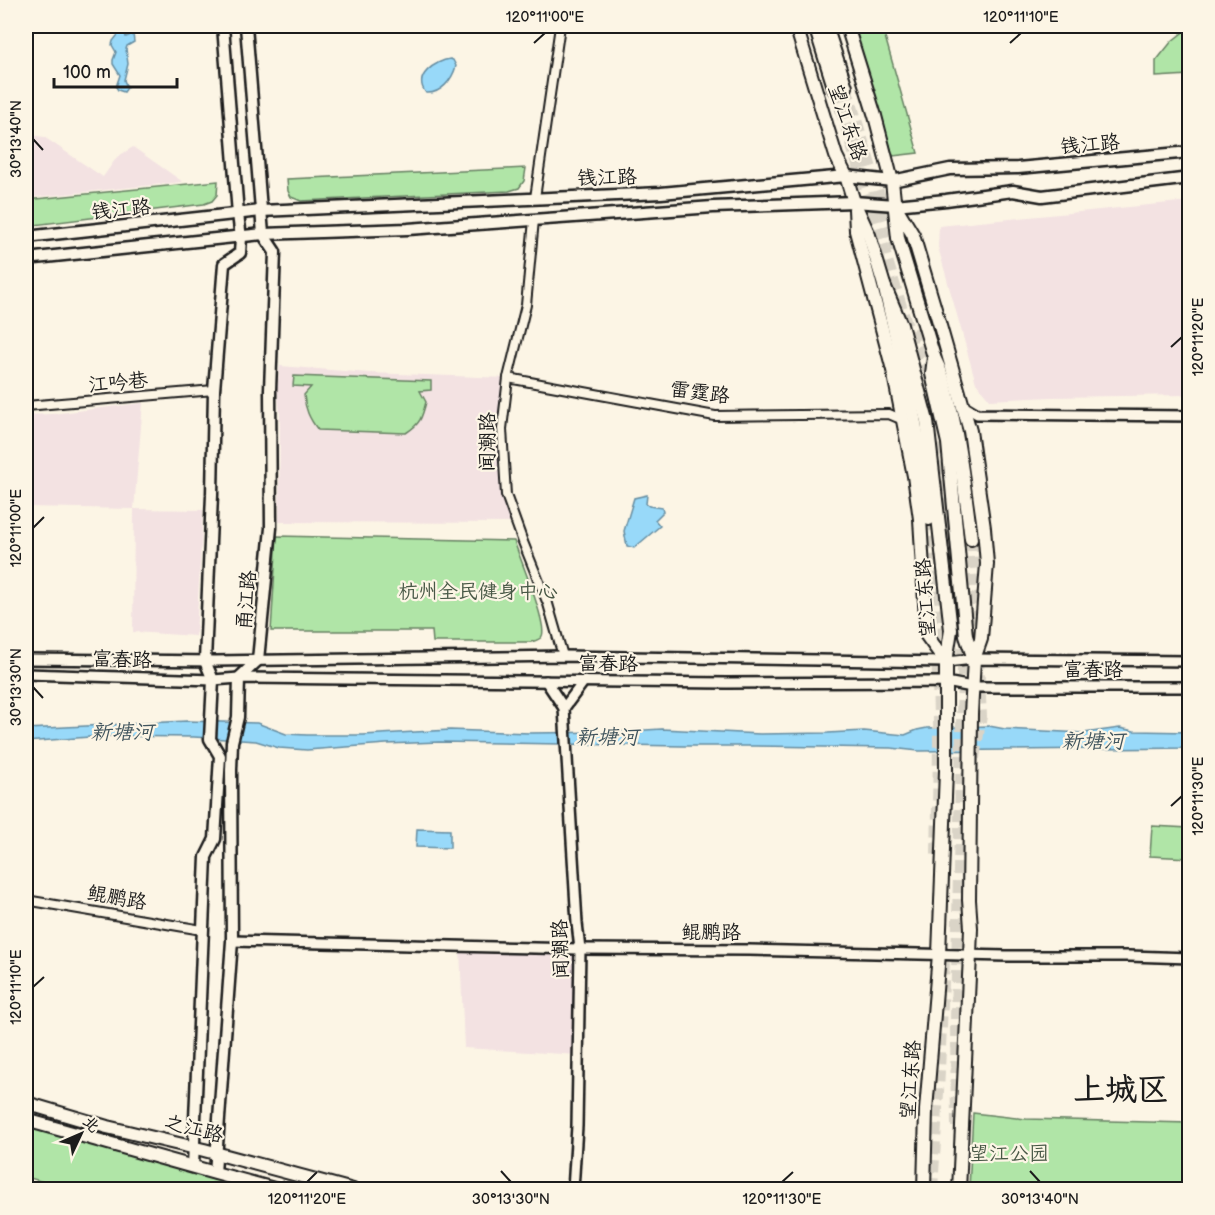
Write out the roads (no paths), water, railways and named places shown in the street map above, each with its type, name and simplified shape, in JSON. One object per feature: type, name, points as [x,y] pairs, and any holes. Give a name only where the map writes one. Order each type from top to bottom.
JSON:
[{"type":"main road","points":[[223,26],[241,238]]},
{"type":"main road","name":"甬江路","points":[[240,678],[258,660],[271,528],[270,390],[275,252],[263,234],[246,26]]},
{"type":"main road","points":[[815,26],[841,89],[826,26]]},
{"type":"main road","name":"望江东路","points":[[847,26],[892,181],[898,238],[934,357],[932,374],[948,443],[966,636],[974,659]]},
{"type":"main road","name":"望江东路","points":[[797,30],[836,156],[869,235],[884,285],[902,325],[927,421],[951,630],[946,662],[939,954],[926,1110],[924,1190]]},
{"type":"main road","name":"钱江路","points":[[26,237],[261,211],[661,193],[846,176],[892,181],[950,169],[1018,168],[1190,152]]},
{"type":"main road","name":"钱江路","points":[[26,259],[263,234],[408,229],[713,207],[854,202],[895,205],[1012,191],[1042,196],[1190,178]]},
{"type":"main road","points":[[854,202],[856,231],[893,370],[914,476],[920,519],[927,636],[946,662]]},
{"type":"main road","points":[[895,205],[913,235],[970,431],[987,564],[981,639],[974,659],[972,687],[969,900],[971,928],[959,1190]]},
{"type":"main road","name":"甬江路","points":[[193,1167],[206,857],[215,839],[220,756],[210,739],[213,680],[205,661],[214,390],[224,264],[240,253],[241,238]]},
{"type":"main road","points":[[884,285],[914,411],[929,519]]},
{"type":"main road","points":[[934,357],[944,378],[954,421],[963,470],[971,539]]},
{"type":"main road","points":[[215,1173],[232,941],[231,770],[232,742],[238,717],[240,678]]},
{"type":"main road","name":"之江路","points":[[26,1103],[107,1127],[218,1153],[353,1190]]},
{"type":"main road","name":"之江路","points":[[26,1120],[278,1190]]},
{"type":"street","points":[[535,198],[560,26]]},
{"type":"street","points":[[789,26],[797,30]]},
{"type":"street","name":"闻潮路","points":[[534,220],[526,305],[508,378],[502,429],[506,495],[548,604],[563,656]]},
{"type":"street","name":"雷霆路","points":[[508,378],[715,416],[889,414],[904,421]]},
{"type":"street","name":"江吟巷","points":[[26,406],[214,390]]},
{"type":"street","points":[[889,414],[900,402]]},
{"type":"street","points":[[962,405],[977,414],[1190,416]]},
{"type":"street","points":[[970,431],[977,414]]},
{"type":"street","name":"富春路","points":[[26,659],[205,661],[563,656],[946,662],[974,659],[1190,661]]},
{"type":"street","name":"富春路","points":[[26,674],[213,680],[240,678],[727,683],[946,682],[972,687],[1190,687]]},
{"type":"street","name":"闻潮路","points":[[546,681],[564,708],[580,949],[578,1126],[573,1190]]},
{"type":"street","points":[[564,708],[584,681]]},
{"type":"street","name":"鲲鹏路","points":[[26,900],[202,930]]},
{"type":"street","name":"鲲鹏路","points":[[232,941],[580,949],[1190,958]]},
{"type":"water","points":[[120,26],[134,26],[125,34],[126,37],[133,34],[134,42],[126,49],[128,64],[124,80],[127,88],[124,92],[116,87],[120,75],[113,64],[116,52],[112,45],[121,31]]},
{"type":"water","points":[[450,59],[456,66],[449,81],[441,89],[426,93],[422,87],[424,75],[433,66]]},
{"type":"water","points":[[647,495],[646,504],[662,508],[663,512],[655,520],[660,526],[634,548],[627,546],[624,531],[634,498]]},
{"type":"water","name":"新塘河","points":[[187,721],[257,723],[286,734],[307,735],[363,735],[450,730],[530,733],[662,729],[760,734],[864,731],[905,735],[927,728],[989,726],[1005,729],[1084,733],[1120,728],[1134,731],[1190,732],[1189,748],[919,751],[891,748],[439,742],[307,750],[279,748],[256,741],[194,737],[102,736],[26,742],[26,729]]},
{"type":"water","points":[[417,829],[450,830],[450,848],[416,847]]},
{"type":"tunnel","points":[[846,87],[896,250]]},
{"type":"tunnel","points":[[835,90],[920,372]]},
{"type":"tunnel","points":[[919,327],[932,373]]},
{"type":"tunnel","points":[[935,445],[945,511],[947,547]]},
{"type":"tunnel","points":[[929,519],[936,620],[938,696],[937,855]]},
{"type":"tunnel","points":[[971,539],[977,642]]},
{"type":"tunnel","points":[[957,1127],[956,1022],[962,628]]},
{"type":"tunnel","points":[[974,758],[981,716],[978,662]]},
{"type":"tunnel","points":[[932,1190],[944,960]]},
{"type":"district","name":"上城区","points":[[1121,1089]]},
{"type":"park label","name":"杭州全民健身中心","points":[[478,591]]},
{"type":"park label","name":"望江公园","points":[[1009,1153]]}]
